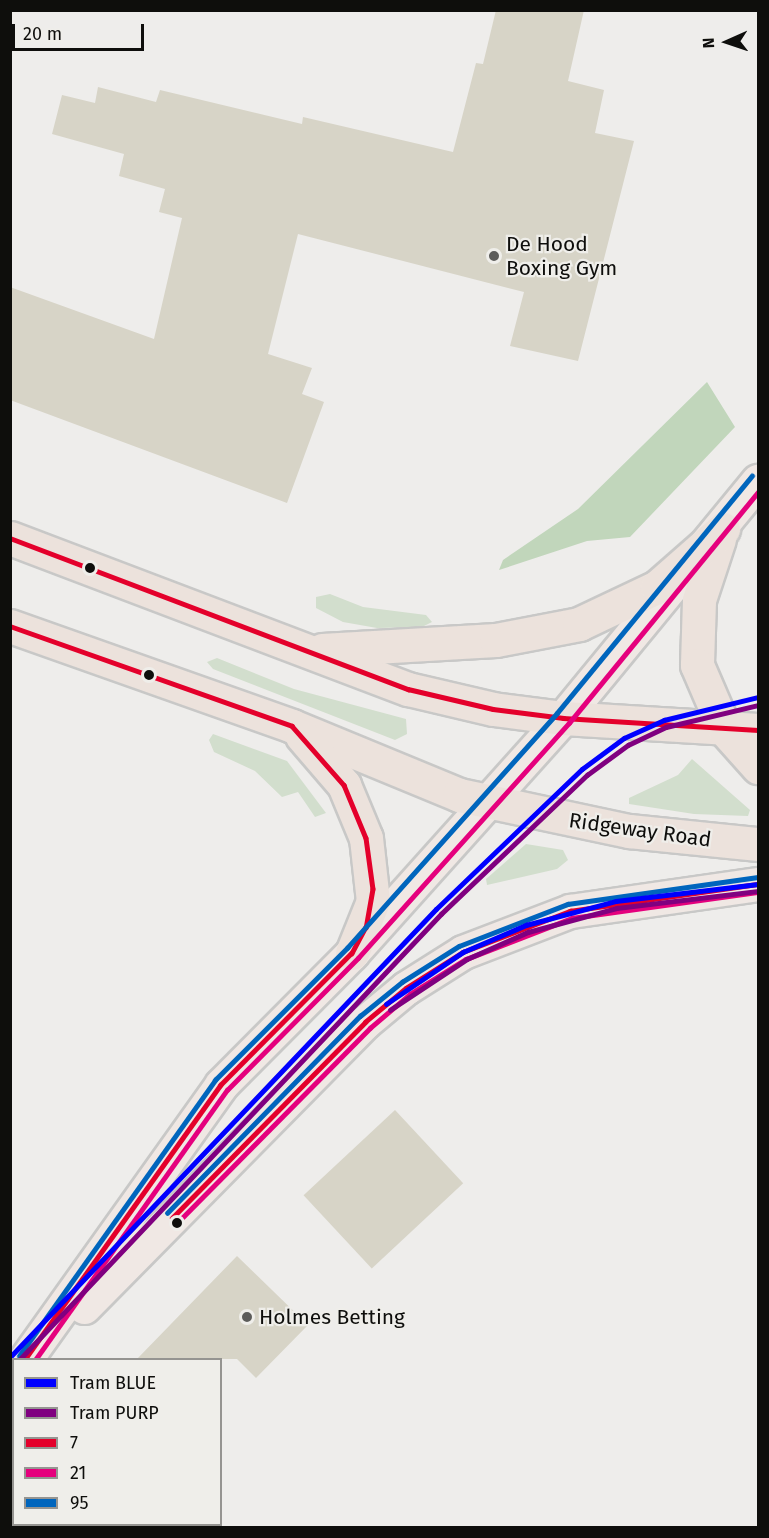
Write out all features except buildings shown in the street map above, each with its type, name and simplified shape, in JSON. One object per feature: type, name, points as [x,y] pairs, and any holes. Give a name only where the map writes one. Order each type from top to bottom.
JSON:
[{"type":"highway","points":[[310,651],[496,640],[579,624],[657,587],[723,529]]},
{"type":"highway","points":[[723,529],[704,579],[696,620],[697,665],[726,730],[759,767]]},
{"type":"highway","points":[[10,538],[408,688],[494,709],[563,718],[726,730],[759,730]]},
{"type":"highway","name":"Ridgeway Road","points":[[10,626],[292,726],[415,778],[487,802],[628,831],[759,844]]},
{"type":"highway","points":[[292,726],[345,785],[366,838],[373,901],[352,953]]},
{"type":"main road","points":[[27,1358],[221,1085],[352,953],[563,718],[723,529],[759,481]]},
{"type":"main road","points":[[34,1358],[365,1022],[406,988],[489,939],[570,911],[759,884]]},
{"type":"green space","points":[[707,382],[735,427],[630,537],[587,541],[499,570],[503,560],[578,509]]},
{"type":"green space","points":[[330,594],[363,607],[426,615],[432,622],[422,627],[377,628],[343,622],[316,608],[316,597]]},
{"type":"green space","points":[[217,658],[294,689],[406,719],[407,734],[395,740],[213,669],[207,662]]},
{"type":"green space","points":[[213,734],[287,761],[326,813],[315,817],[298,792],[282,797],[255,771],[214,752],[209,740]]},
{"type":"green space","points":[[692,759],[750,810],[748,816],[694,814],[629,804],[629,798],[678,775]]},
{"type":"green space","points":[[526,844],[563,850],[568,860],[557,869],[487,885],[486,879]]},
{"type":"tram line","name":"BLUE","points":[[10,1357],[436,909],[582,769],[624,738],[664,720],[758,697]]},
{"type":"tram line","name":"PURP","points":[[21,1358],[441,914],[587,775],[628,745],[666,727],[758,705]]},
{"type":"tram line","name":"BLUE","points":[[386,1004],[463,952],[526,925],[616,901],[758,884]]},
{"type":"tram line","name":"PURP","points":[[390,1010],[467,959],[528,932],[617,908],[758,891]]},
{"type":"transit line","name":"95","points":[[19,1356],[215,1080],[347,948],[557,713],[752,476]]},
{"type":"transit line","name":"21","points":[[36,1358],[227,1090],[358,958],[569,723],[758,492]]},
{"type":"transit line","name":"7","points":[[10,538],[408,689],[493,709],[563,718],[758,730]]},
{"type":"transit line","name":"7","points":[[10,626],[292,726],[344,785],[366,838],[373,889],[366,927],[352,953],[221,1085],[26,1358]]},
{"type":"transit line","name":"95","points":[[167,1213],[360,1016],[402,982],[459,946],[568,904],[757,877]]},
{"type":"transit line","name":"7","points":[[172,1218],[365,1022],[406,988],[463,952],[570,911],[758,884]]},
{"type":"transit line","name":"21","points":[[177,1223],[370,1028],[410,994],[466,959],[572,918],[758,892]]},
{"type":"place","name":"De Hood Boxing Gym","points":[[494,256]]},
{"type":"place","name":"Holmes Betting","points":[[247,1317]]}]
